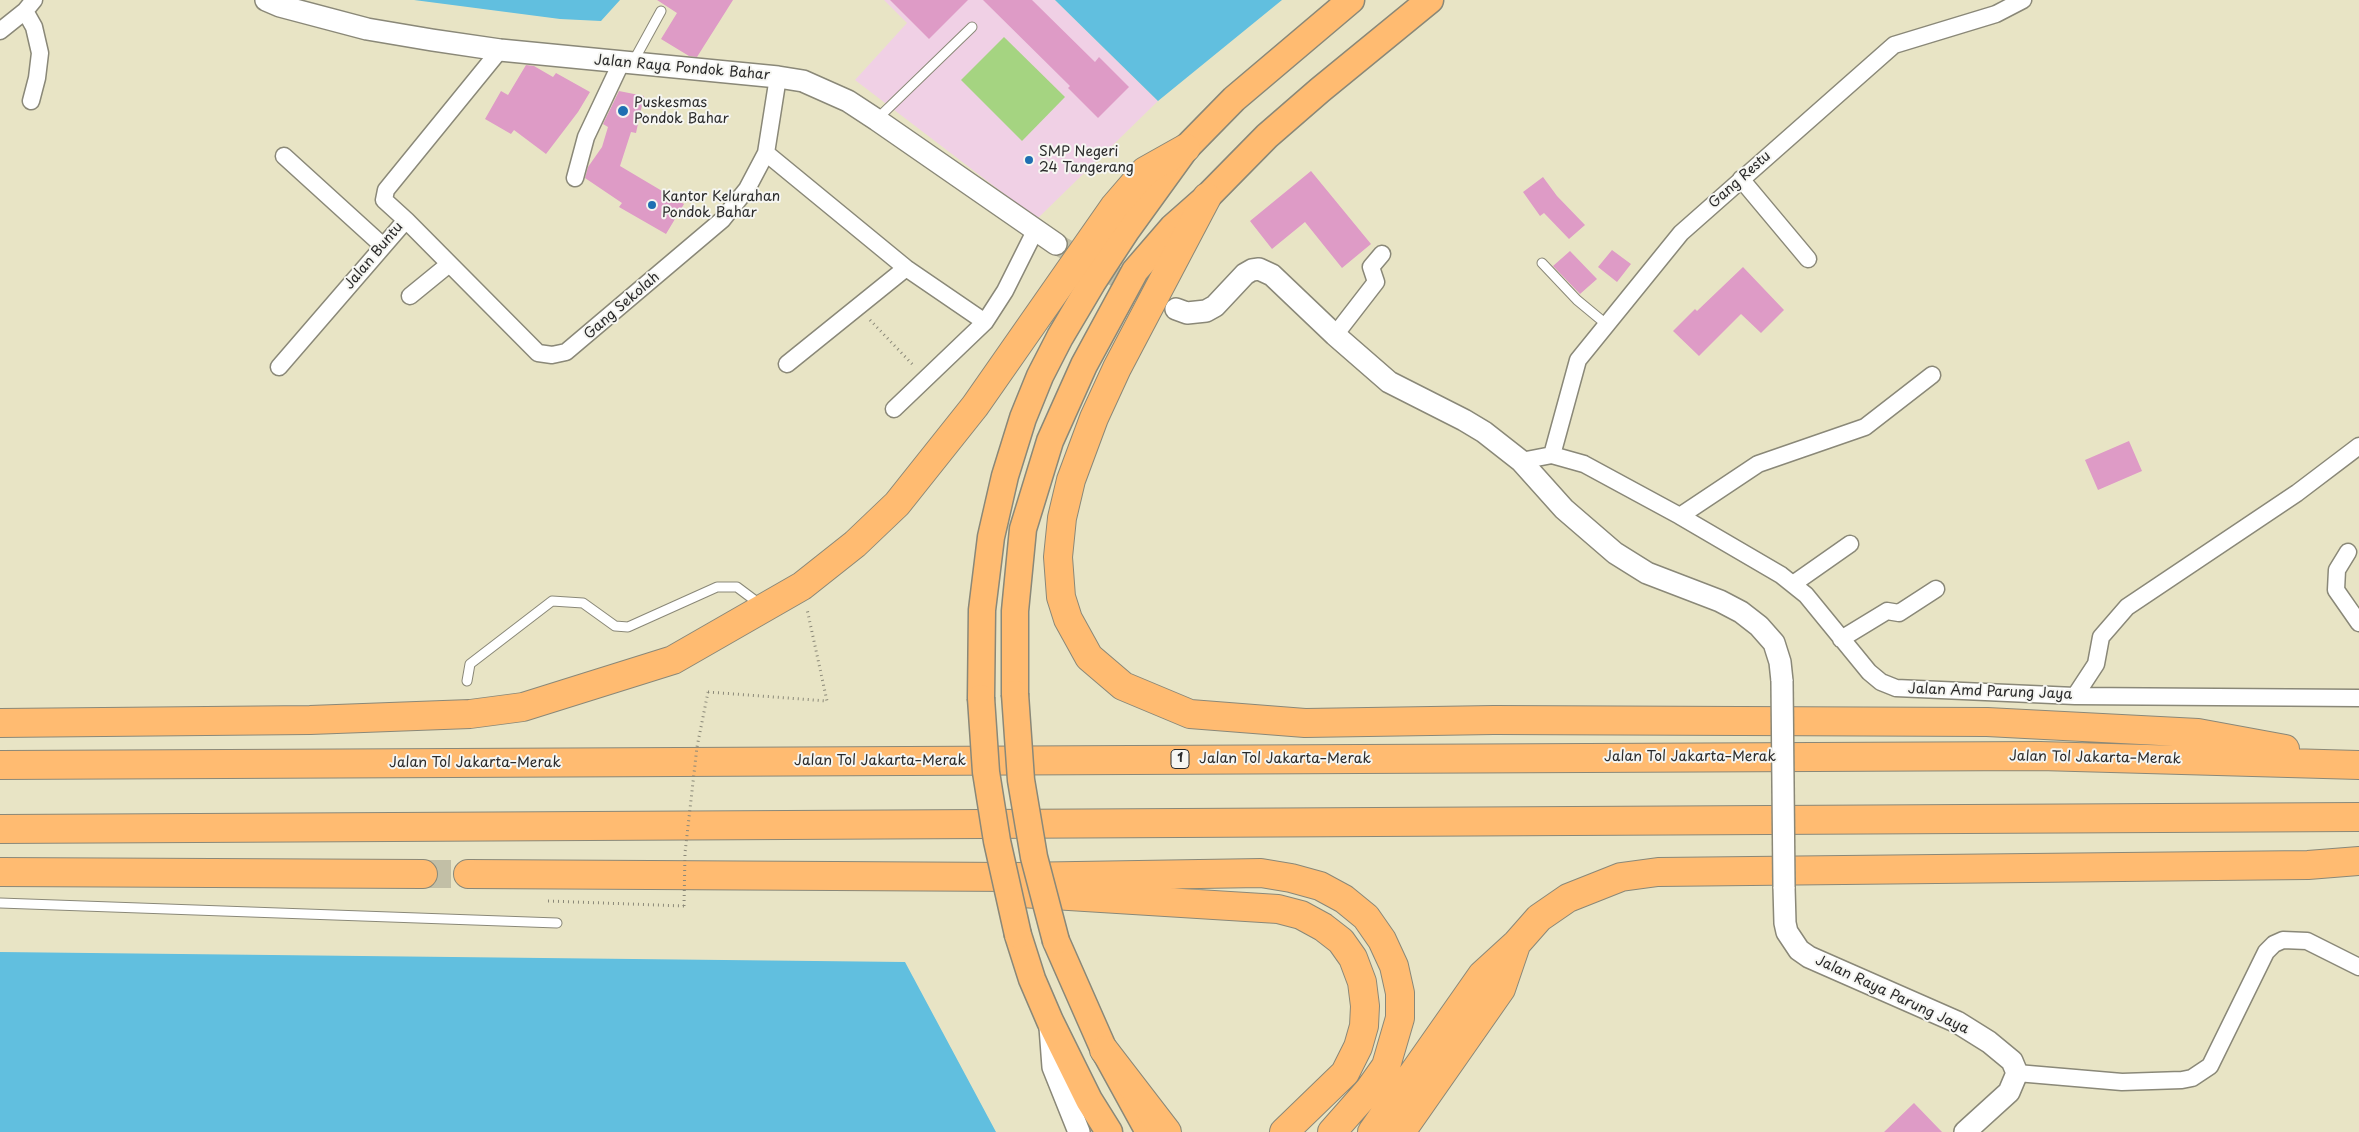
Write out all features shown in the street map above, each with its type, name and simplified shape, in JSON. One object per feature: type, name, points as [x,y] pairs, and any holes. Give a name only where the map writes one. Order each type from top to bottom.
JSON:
[{"type":"highway","points":[[0,723],[310,720],[470,714],[523,707],[673,660],[766,609],[802,586],[856,544],[897,504],[974,406],[1114,207],[1145,171],[1186,148]]},
{"type":"highway","points":[[1207,197],[1117,368],[1094,418],[1071,480],[1062,518],[1058,557],[1061,597],[1068,619],[1089,657],[1123,686],[1190,714],[1305,723],[1494,720],[1987,722],[2198,733],[2359,764]]},
{"type":"highway","points":[[1494,720],[1847,756]]},
{"type":"highway","name":"Jalan Tol Jakarta–Merak","points":[[0,765],[1847,756],[2040,756],[2359,764]]},
{"type":"highway","points":[[0,829],[2359,817]]},
{"type":"highway","points":[[1372,1132],[1482,975],[1517,943],[1539,918],[1568,898],[1621,877],[1658,872],[2308,865],[2359,861]]},
{"type":"highway","points":[[0,872],[423,874]]},
{"type":"highway","points":[[468,874],[1015,877],[1261,873],[1291,878],[1320,886],[1344,899],[1366,917],[1382,940],[1394,966],[1400,992],[1400,1018],[1386,1066],[1369,1090],[1332,1132]]},
{"type":"highway","points":[[787,875],[1076,897],[1278,909],[1301,915],[1324,927],[1340,941],[1353,958],[1362,982],[1365,1006],[1364,1026],[1358,1047],[1345,1073],[1284,1132]]},
{"type":"highway","points":[[1401,1132],[1501,990],[1517,943]]},
{"type":"highway","points":[[1104,1050],[1168,1132]]},
{"type":"main road","points":[[1109,1132],[1090,1100],[1050,1021],[1032,979],[1018,935],[997,841],[986,772],[981,698],[982,610],[991,537],[1005,476],[1023,418],[1040,376],[1092,283],[1186,148],[1234,99],[1350,0]]},
{"type":"main road","points":[[1149,1132],[1104,1050],[1056,941],[1034,857],[1021,780],[1015,694],[1015,612],[1023,529],[1050,441],[1084,365],[1135,271],[1173,227],[1207,197],[1275,130],[1430,0]]},
{"type":"street","name":"Jalan Raya Pondok Bahar","points":[[266,0],[280,6],[367,29],[500,50],[803,81],[848,101],[1056,244]]},
{"type":"street","name":"Gang Restu","points":[[1552,455],[1578,360],[1681,233],[1894,45],[1996,14],[2023,0]]},
{"type":"street","points":[[0,31],[29,5],[40,53],[37,78],[31,101]]},
{"type":"street","name":"Jalan Buntu","points":[[279,367],[406,220],[384,200],[386,190],[500,50]]},
{"type":"street","points":[[576,178],[586,137],[626,64]]},
{"type":"street","name":"Gang Sekolah","points":[[406,220],[448,265],[538,353],[552,355],[566,352],[722,220],[747,189],[766,153],[778,77]]},
{"type":"street","points":[[766,153],[906,268],[985,322]]},
{"type":"street","points":[[284,156],[383,246]]},
{"type":"street","points":[[1741,179],[1808,258]]},
{"type":"street","points":[[894,409],[985,322],[1005,291],[1035,231]]},
{"type":"street","points":[[1335,335],[1376,282],[1371,268],[1382,254]]},
{"type":"street","points":[[410,296],[448,265]]},
{"type":"street","points":[[787,364],[906,268]]},
{"type":"street","points":[[1176,309],[1186,312],[1206,311],[1215,306],[1245,274],[1259,269],[1272,275],[1335,335],[1389,382],[1477,428],[1521,461]]},
{"type":"street","points":[[1680,516],[1758,464],[1865,427],[1932,375]]},
{"type":"street","points":[[2075,696],[2096,664],[2102,637],[2127,607],[2297,493],[2359,446]]},
{"type":"street","name":"Jalan Amd Parung Jaya","points":[[1521,461],[1552,455],[1584,464],[1680,516],[1793,584],[1806,595],[1841,639],[1875,677],[1881,682],[1896,688],[2075,696],[2359,698]]},
{"type":"street","name":"Jalan Raya Parung Jaya","points":[[1521,461],[1564,509],[1615,553],[1647,573],[1720,601],[1741,612],[1760,626],[1774,643],[1780,662],[1782,681],[1785,923],[1787,932],[1799,950],[1809,957],[1957,1022],[1989,1042],[2006,1056],[2015,1066],[2017,1073]]},
{"type":"street","points":[[1793,584],[1850,544]]},
{"type":"street","points":[[2348,552],[2337,570],[2336,590],[2359,623]]},
{"type":"street","points":[[1841,639],[1888,611],[1899,613],[1936,589]]},
{"type":"street","points":[[1965,1132],[2002,1100],[2014,1083],[2017,1073],[2122,1082],[2192,1078],[2210,1066],[2266,952],[2274,944],[2283,940],[2306,941],[2359,967]]},
{"type":"street","points":[[1050,1021],[1053,1066],[1079,1132]]},
{"type":"lane","points":[[626,64],[660,11]]},
{"type":"lane","points":[[877,120],[972,27]]},
{"type":"lane","points":[[1542,263],[1577,300],[1606,324]]},
{"type":"lane","points":[[467,681],[470,664],[552,601],[583,604],[615,626],[628,627],[717,587],[737,587],[766,609]]},
{"type":"lane","points":[[0,903],[557,923]]},
{"type":"path","points":[[858,306],[926,378]]},
{"type":"path","points":[[539,900],[684,906],[685,853],[697,748],[708,692],[827,701],[802,586]]},
{"type":"shaded area","name":"SMP Negeri 24 Tangerang","points":[[884,0],[1055,0],[1158,101],[1037,219],[855,80],[907,23]]},
{"type":"green space","points":[[1004,37],[1065,97],[1022,141],[961,80]]},
{"type":"water","points":[[414,0],[620,0],[601,21],[560,19]]},
{"type":"water","points":[[1055,0],[1282,0],[1158,101]]},
{"type":"water","points":[[0,952],[905,962],[996,1132],[0,1132]]},
{"type":"building","points":[[657,0],[733,0],[697,57],[689,56],[661,39],[677,13]]},
{"type":"building","points":[[890,0],[968,0],[929,39]]},
{"type":"building","points":[[983,0],[1032,0],[1095,62],[1099,57],[1129,87],[1098,118],[1068,88],[1070,86]]},
{"type":"building","points":[[526,65],[534,66],[553,77],[556,73],[590,92],[578,112],[546,154],[514,130],[511,134],[485,119],[501,91],[508,95]]},
{"type":"building","points":[[619,91],[644,96],[636,133],[631,132],[620,166],[684,204],[666,234],[619,207],[622,203],[585,178],[588,167],[602,147],[608,127],[603,124]]},
{"type":"building","points":[[1311,171],[1371,244],[1342,268],[1305,222],[1272,249],[1250,221]]},
{"type":"building","points":[[1543,177],[1557,196],[1585,225],[1569,239],[1544,213],[1540,216],[1523,192]]},
{"type":"building","points":[[1612,250],[1631,264],[1617,282],[1598,267]]},
{"type":"building","points":[[1570,251],[1597,279],[1580,294],[1553,266]]},
{"type":"building","points":[[1743,267],[1784,310],[1761,333],[1741,314],[1699,356],[1673,331]]},
{"type":"building","points":[[2129,441],[2142,471],[2098,490],[2085,460]]},
{"type":"building","points":[[1914,1103],[1942,1132],[1884,1132]]},
{"type":"tunnel","points":[[1056,244],[1167,304]]},
{"type":"tunnel","points":[[423,874],[468,874]]},
{"type":"place","name":"Puskesmas Pondok Bahar","points":[[623,111]]},
{"type":"place","name":"SMP Negeri 24 Tangerang","points":[[1029,160]]},
{"type":"place","name":"Kantor Kelurahan Pondok Bahar","points":[[652,205]]}]
